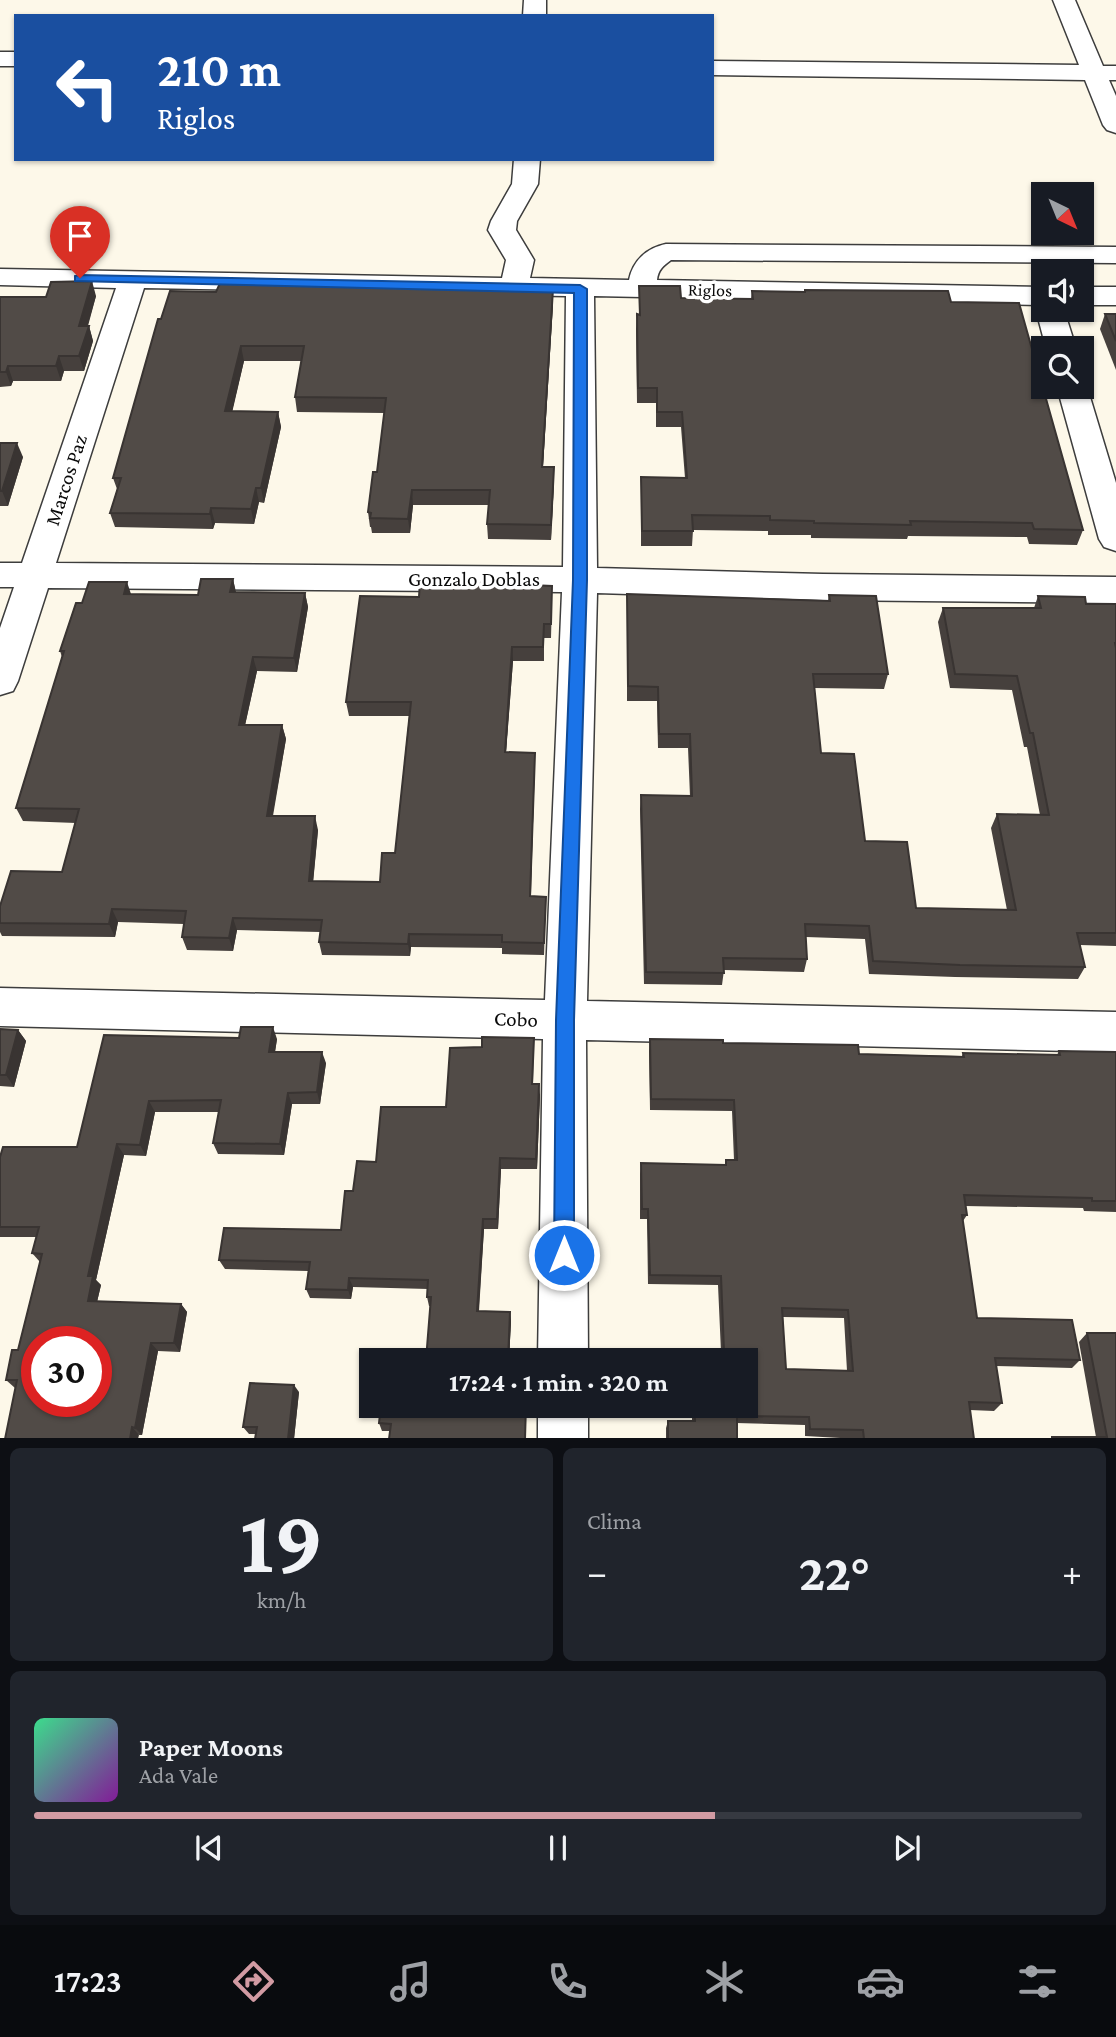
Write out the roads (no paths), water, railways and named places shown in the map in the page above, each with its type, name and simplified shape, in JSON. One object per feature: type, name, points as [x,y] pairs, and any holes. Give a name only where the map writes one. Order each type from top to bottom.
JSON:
[{"type":"street","points":[[1064,0],[1106,73],[1116,125]]},
{"type":"street","points":[[714,68],[1106,73]]},
{"type":"street","points":[[514,286],[520,260],[502,230],[503,221],[525,184],[527,161]]},
{"type":"street","points":[[643,289],[641,279],[650,262],[666,253],[1116,255]]},
{"type":"street","points":[[1004,253],[1031,281]]},
{"type":"street","name":"Riglos","points":[[0,277],[580,289],[1031,294]]},
{"type":"street","name":"Marcos Paz","points":[[0,681],[133,279]]},
{"type":"street","points":[[563,1348],[565,1020],[580,580],[580,289]]},
{"type":"street","points":[[1094,296],[1116,296]]},
{"type":"street","points":[[1075,399],[1116,539]]},
{"type":"street","name":"Gonzalo Doblas","points":[[0,575],[580,580],[823,587],[1116,590]]},
{"type":"street","name":"Cobo","points":[[0,1007],[1116,1032]]},
{"type":"street","points":[[563,1418],[563,1438]]}]
